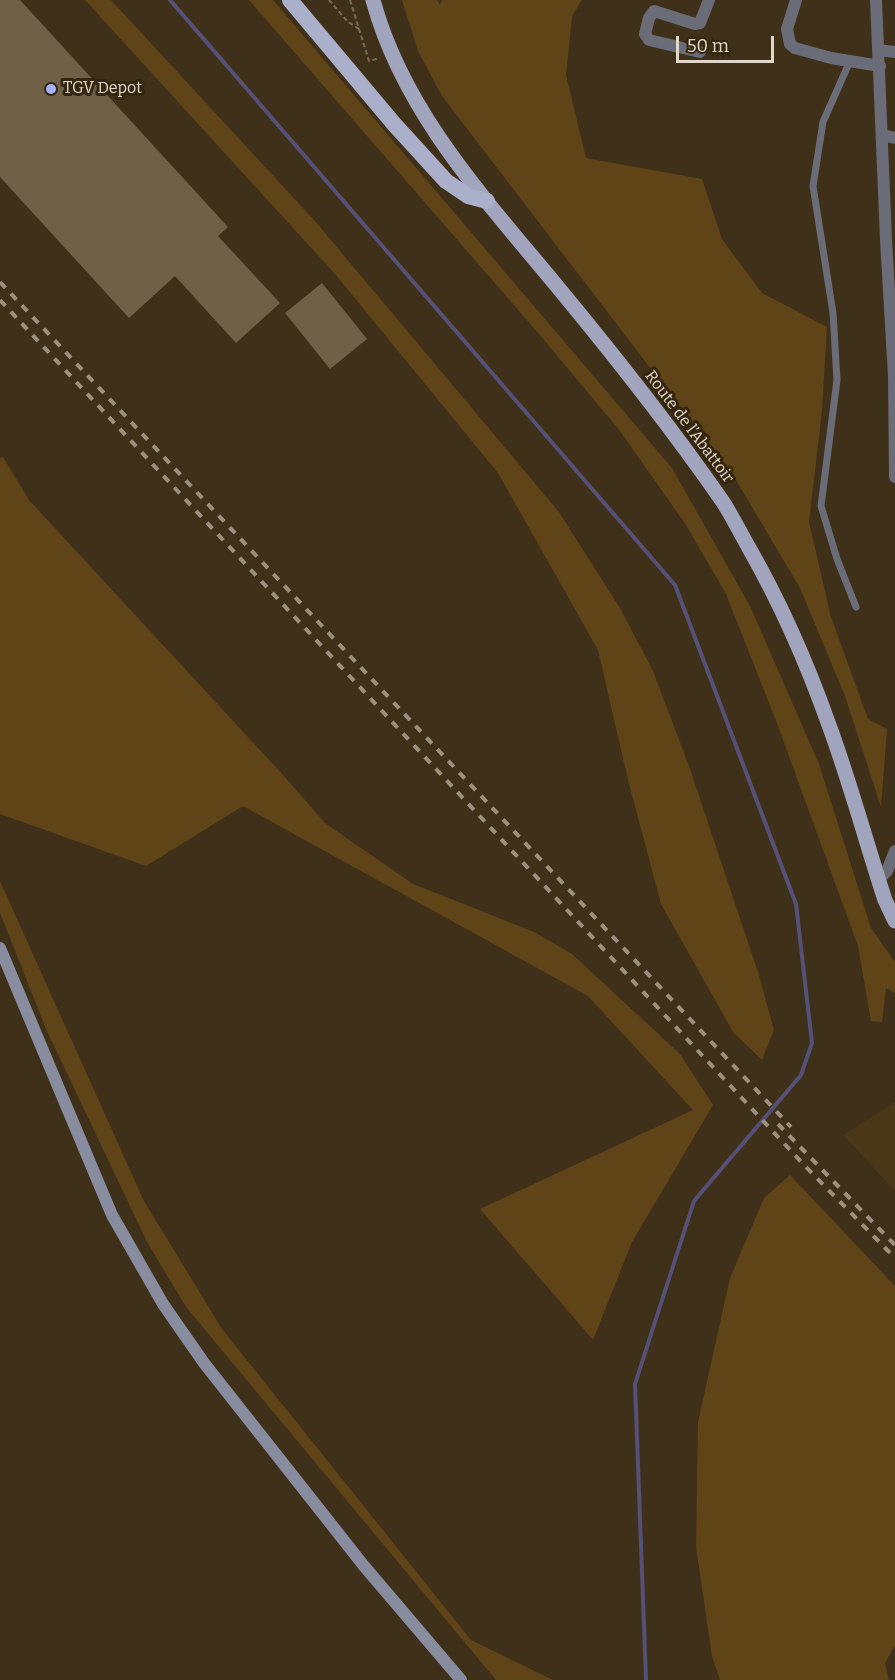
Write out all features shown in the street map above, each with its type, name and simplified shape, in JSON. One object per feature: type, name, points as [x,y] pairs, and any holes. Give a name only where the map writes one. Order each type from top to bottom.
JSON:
[{"type":"highway","points":[[290,0],[394,124],[446,181],[468,196],[487,201]]},
{"type":"main road","name":"Route de l’Abattoir","points":[[373,0],[378,21],[401,76],[434,132],[655,408],[724,504],[764,574],[796,639],[829,726],[878,880],[893,915]]},
{"type":"main road","points":[[0,948],[112,1215],[163,1304],[204,1363],[363,1566],[460,1680]]},
{"type":"street","points":[[700,52],[649,39],[645,34],[649,18],[654,11],[695,24],[700,23],[709,0]]},
{"type":"street","points":[[796,0],[787,29],[790,44],[795,48],[849,62],[874,65]]},
{"type":"street","points":[[876,0],[879,50],[874,65],[889,136],[895,477]]},
{"type":"street","points":[[879,50],[895,52]]},
{"type":"street","points":[[878,880],[887,871],[895,854]]},
{"type":"lane","points":[[849,62],[823,122],[813,186],[833,313],[837,380],[821,506],[837,559],[856,607]]},
{"type":"path","points":[[329,0],[347,21],[359,29]]},
{"type":"path","points":[[350,0],[369,61],[392,54]]},
{"type":"shaded area","points":[[85,0],[111,0],[315,221],[559,512],[620,608],[653,671],[689,766],[758,972],[774,1030],[762,1060],[733,1032],[661,904],[628,780],[598,650],[498,473],[335,274]]},
{"type":"shaded area","points":[[249,0],[273,0],[672,468],[750,606],[819,764],[871,928],[895,962],[895,993],[886,988],[882,1022],[871,1021],[858,946],[778,726],[726,594],[686,525],[620,431],[539,334]]},
{"type":"shaded area","points":[[402,0],[437,0],[440,5],[442,0],[582,0],[572,16],[566,75],[586,158],[702,179],[722,239],[762,293],[827,327],[822,411],[809,522],[831,617],[868,719],[887,729],[881,807],[845,696],[800,588],[736,480],[442,96],[418,51]]},
{"type":"shaded area","points":[[3,457],[29,500],[325,823],[413,884],[534,932],[572,954],[680,1054],[713,1105],[632,1242],[593,1340],[480,1209],[693,1110],[588,996],[243,806],[146,866],[0,814],[0,458]]},
{"type":"shaded area","points":[[0,881],[144,1201],[222,1329],[471,1640],[553,1680],[496,1680],[186,1307],[147,1242],[46,1029],[0,913]]},
{"type":"shaded area","points":[[895,1102],[895,1191],[843,1135]]},
{"type":"shaded area","points":[[790,1175],[895,1286],[895,1645],[885,1663],[889,1680],[720,1680],[712,1656],[696,1547],[698,1422],[730,1278],[764,1198]]},
{"type":"building","name":"TGV Depot","points":[[0,0],[20,0],[228,227],[218,236],[280,303],[236,343],[175,276],[129,318],[0,177]]},
{"type":"building","points":[[322,283],[367,339],[330,369],[285,313]]},
{"type":"waterway","points":[[170,0],[675,585],[796,904],[812,1043],[801,1075],[694,1201],[635,1384],[646,1680]]},
{"type":"railway","points":[[0,282],[791,1127]]},
{"type":"railway","points":[[0,300],[805,1166],[895,1258]]},
{"type":"railway","points":[[778,1124],[895,1245]]},
{"type":"place","name":"TGV Depot","points":[[51,89]]}]
